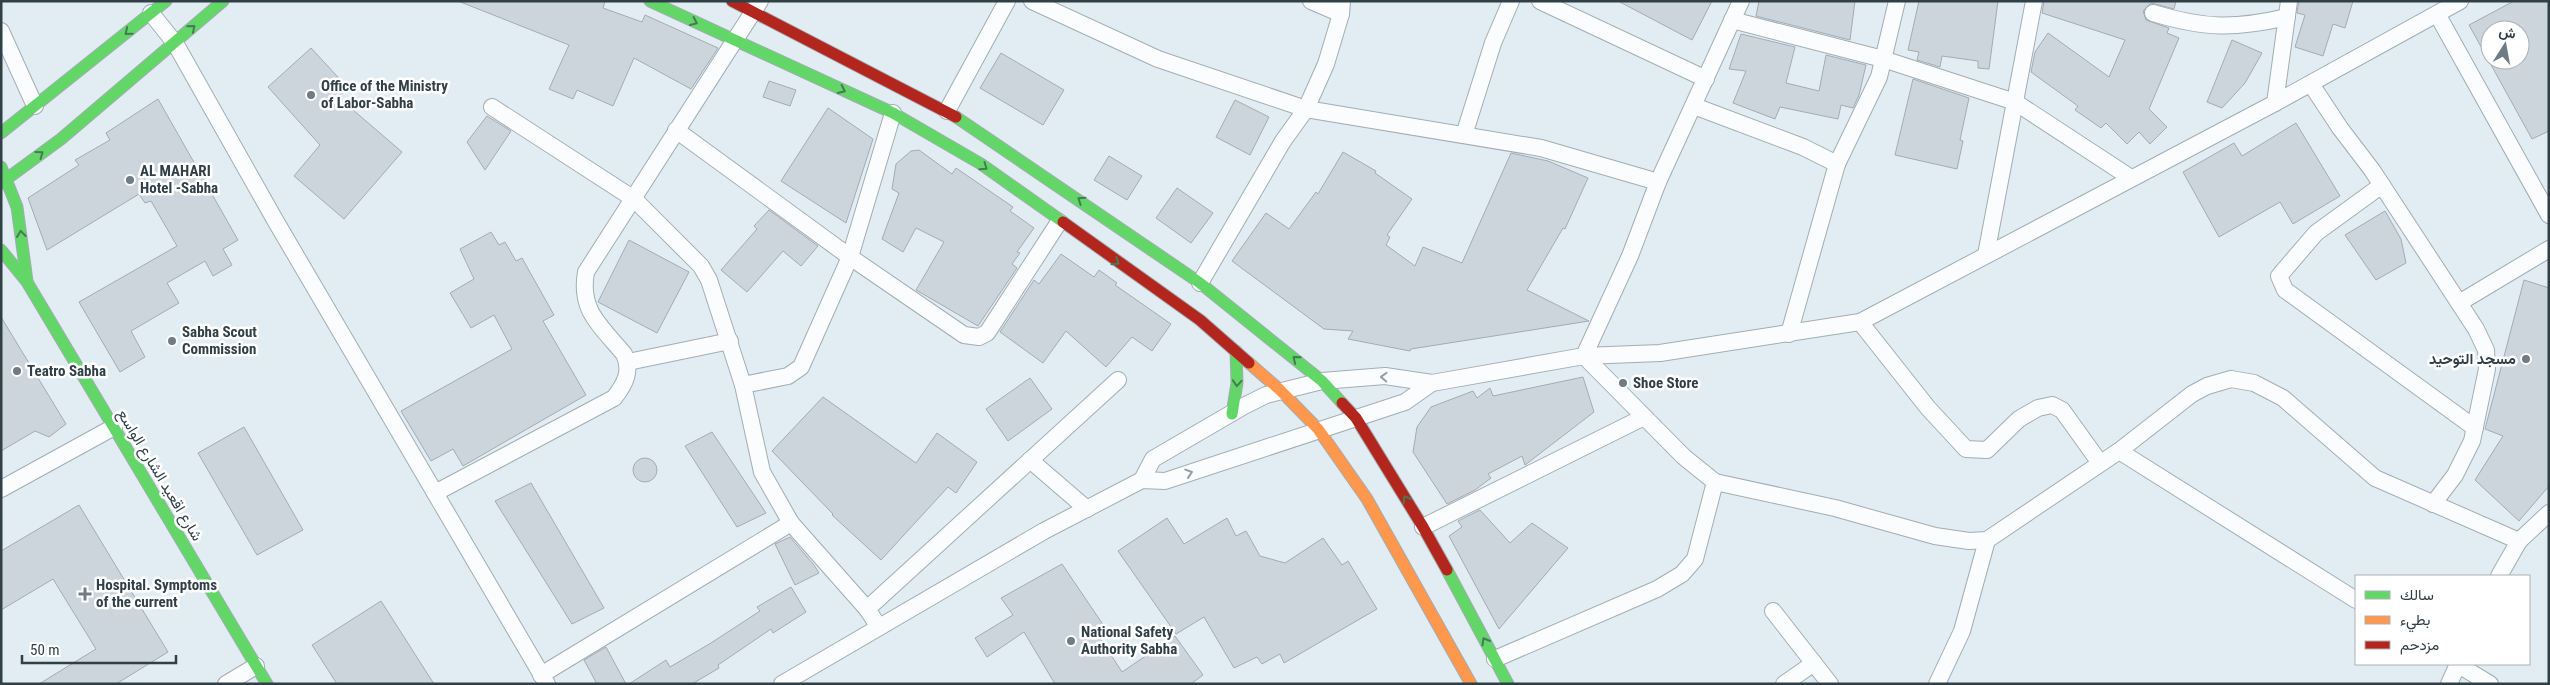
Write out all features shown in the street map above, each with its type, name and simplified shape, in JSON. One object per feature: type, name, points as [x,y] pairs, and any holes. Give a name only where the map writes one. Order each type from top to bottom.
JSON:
[{"type":"main road","points":[[1,133],[166,1]]},
{"type":"main road","points":[[4,181],[61,139],[223,1]]},
{"type":"main road","points":[[650,1],[893,113],[981,164],[1059,222],[1200,320],[1280,390],[1318,429],[1368,499],[1471,684]]},
{"type":"main road","points":[[732,1],[757,6],[947,111],[1200,283],[1322,381],[1356,418],[1423,527],[1508,684]]},
{"type":"main road","points":[[1,167],[4,181],[17,207],[27,282]]},
{"type":"main road","name":"شارع اقعيد الشارع الواسع","points":[[1,250],[27,282],[267,684]]},
{"type":"main road","points":[[1232,414],[1237,383],[1236,351]]},
{"type":"street","points":[[947,111],[1007,1]]},
{"type":"street","points":[[1032,1],[1158,59],[1306,110],[1541,148],[1658,182]]},
{"type":"street","points":[[1200,283],[1283,142],[1306,110],[1326,64],[1342,8],[1311,1]]},
{"type":"street","points":[[1464,135],[1494,43],[1511,1]]},
{"type":"street","points":[[1540,1],[1706,79]]},
{"type":"street","points":[[1584,356],[1630,256],[1658,182],[1741,1]]},
{"type":"street","points":[[1788,334],[1837,164],[1879,77],[1897,1]]},
{"type":"street","points":[[1986,255],[2034,1]]},
{"type":"street","points":[[1142,480],[1153,459],[1266,395],[1280,390],[1322,381],[1384,376],[1432,383],[1584,356],[1660,353],[1860,322],[2276,103],[2460,1]]},
{"type":"street","points":[[435,493],[614,398],[622,388],[628,373],[628,362],[624,354],[588,310],[583,290],[586,272],[757,6]]},
{"type":"street","points":[[2153,13],[2185,23],[2222,27],[2250,26],[2288,9]]},
{"type":"street","points":[[2276,103],[2288,9]]},
{"type":"street","points":[[150,13],[175,43],[275,220],[544,679],[791,523]]},
{"type":"street","points":[[2437,14],[2549,215]]},
{"type":"street","points":[[1732,20],[1883,59],[2015,102],[2131,178]]},
{"type":"street","points":[[1,31],[36,106]]},
{"type":"street","points":[[2311,84],[2460,303],[2486,350],[2485,385],[2472,441],[2455,475],[2433,504]]},
{"type":"street","points":[[1694,106],[1803,147],[1837,164]]},
{"type":"street","points":[[492,107],[634,198],[701,266],[709,280],[730,341],[743,385],[762,472],[791,523],[867,608],[879,627]]},
{"type":"street","points":[[743,385],[788,376],[801,367],[850,257],[893,113]]},
{"type":"street","points":[[676,130],[850,257],[964,335],[979,337],[987,333],[1059,222]]},
{"type":"street","points":[[2382,186],[2316,234],[2279,276],[2285,290],[2475,428]]},
{"type":"street","points":[[2460,303],[2549,249]]},
{"type":"street","points":[[1860,322],[1928,408],[1966,450],[1987,450],[2019,419],[2038,408],[2052,405],[2062,410],[2100,463]]},
{"type":"street","points":[[628,362],[730,341]]},
{"type":"street","points":[[1584,356],[1684,457],[1715,482],[1835,508],[1935,536],[1969,541],[1987,540],[2119,451],[2192,394],[2222,380],[2241,379],[2284,398],[2375,478],[2519,540]]},
{"type":"street","points":[[867,608],[1118,380]]},
{"type":"street","points":[[782,684],[1044,531],[1142,480],[1166,481],[1318,429],[1405,402],[1432,383]]},
{"type":"street","points":[[1423,527],[1644,417]]},
{"type":"street","points":[[1,489],[114,427]]},
{"type":"street","points":[[2119,451],[2355,599]]},
{"type":"street","points":[[1030,460],[1087,509]]},
{"type":"street","points":[[1496,659],[1657,589],[1682,574],[1695,559],[1715,482]]},
{"type":"street","points":[[2499,575],[2519,540],[2549,512]]},
{"type":"street","points":[[1937,684],[1962,631],[1987,540]]},
{"type":"street","points":[[1773,611],[1830,684]]},
{"type":"street","points":[[1784,684],[1814,663]]},
{"type":"street","points":[[2449,684],[2457,665]]},
{"type":"street","points":[[2459,665],[2490,684]]},
{"type":"street","points":[[226,684],[256,666]]},
{"type":"building","points":[[458,1],[605,1],[603,8],[642,22],[645,15],[718,48],[691,89],[634,58],[613,106],[577,90],[573,99],[549,89],[569,45]]},
{"type":"building","points":[[1618,1],[1712,1],[1692,40]]},
{"type":"building","points":[[1759,1],[1855,1],[1850,40],[1756,16]]},
{"type":"building","points":[[1919,1],[1998,1],[1989,69],[1978,68],[1978,61],[1942,56],[1940,67],[1917,60],[1919,52],[1908,50]]},
{"type":"building","points":[[2044,1],[2176,1],[2174,9],[2151,3],[2143,11],[2146,20],[2169,28],[2167,33],[2179,38],[2149,109],[2167,127],[2150,144],[2139,132],[2127,144],[2106,123],[2101,128],[2075,110],[2078,106],[2031,72],[2035,52],[2048,33],[2109,77],[2125,40],[2042,13]]},
{"type":"building","points":[[2299,1],[2353,1],[2345,28],[2333,24],[2323,56],[2295,47],[2305,15],[2297,13]]},
{"type":"building","points":[[2514,1],[2549,1],[2549,131],[2532,139],[2494,70],[2530,70],[2530,20],[2480,20],[2480,45],[2469,25]]},
{"type":"building","points":[[1741,34],[1795,47],[1786,83],[1819,91],[1826,55],[1866,65],[1859,95],[1853,108],[1841,105],[1838,119],[1780,107],[1775,119],[1733,103],[1746,71],[1729,69]]},
{"type":"building","points":[[2232,40],[2262,53],[2245,83],[2222,108],[2207,102]]},
{"type":"building","points":[[311,48],[348,88],[338,97],[402,152],[344,219],[294,176],[320,145],[268,87]]},
{"type":"building","points":[[1001,53],[1064,90],[1043,125],[980,88]]},
{"type":"building","points":[[1913,79],[1969,98],[1960,140],[1963,141],[1957,169],[1895,155]]},
{"type":"building","points":[[769,81],[796,90],[790,106],[763,97]]},
{"type":"building","name":"AL MAHARI Hotel -Sabha","points":[[158,99],[238,240],[223,249],[232,265],[213,276],[205,261],[167,283],[179,303],[131,331],[145,357],[120,372],[79,302],[177,246],[151,201],[145,203],[139,194],[47,250],[28,198],[79,165],[75,160],[110,140],[106,133]]},
{"type":"building","points":[[1235,100],[1269,117],[1250,155],[1216,137]]},
{"type":"building","points":[[828,108],[873,139],[846,223],[781,181]]},
{"type":"building","points":[[487,116],[511,131],[485,170],[467,142]]},
{"type":"building","points":[[2296,123],[2340,196],[2293,224],[2280,202],[2219,237],[2183,172],[2234,143],[2242,156]]},
{"type":"building","points":[[919,150],[952,174],[956,168],[1013,207],[1010,211],[1034,228],[1017,252],[1020,253],[1012,264],[1017,268],[978,326],[916,290],[944,242],[916,228],[903,252],[882,239],[899,193],[892,189],[896,164],[911,151]]},
{"type":"building","points":[[1343,152],[1376,171],[1375,173],[1412,199],[1387,235],[1390,237],[1386,245],[1415,266],[1423,247],[1462,263],[1511,153],[1548,161],[1588,178],[1565,229],[1563,228],[1527,290],[1589,321],[1411,349],[1410,351],[1348,339],[1353,331],[1324,329],[1232,261],[1266,213],[1289,229],[1316,192],[1318,194]]},
{"type":"building","points":[[1109,156],[1142,176],[1127,200],[1094,180]]},
{"type":"building","points":[[1177,188],[1213,213],[1191,243],[1156,218]]},
{"type":"building","points":[[769,210],[818,246],[801,266],[783,251],[747,292],[721,270],[757,229],[754,226]]},
{"type":"building","points":[[2385,211],[2401,239],[2406,263],[2376,280],[2345,235]]},
{"type":"building","points":[[491,232],[499,245],[505,242],[516,261],[522,258],[554,315],[543,321],[586,395],[463,466],[453,449],[431,461],[401,411],[512,349],[494,315],[471,328],[450,293],[474,279],[460,249]]},
{"type":"building","points":[[629,240],[689,272],[657,333],[598,302]]},
{"type":"building","points":[[1061,254],[1094,277],[1099,270],[1117,283],[1115,285],[1171,324],[1152,351],[1132,337],[1106,367],[1066,331],[1043,363],[1000,332],[1034,280],[1039,284]]},
{"type":"building","name":"مسجد التوحيد","points":[[2524,280],[2549,288],[2549,486],[2519,521],[2475,480],[2503,436],[2485,429]]},
{"type":"building","name":"Teatro Sabha","points":[[1,317],[66,424],[49,437],[35,431],[1,451]]},
{"type":"building","points":[[1583,377],[1594,412],[1525,465],[1522,456],[1488,474],[1491,478],[1475,490],[1447,504],[1413,452],[1417,427],[1431,407],[1473,391],[1477,398],[1490,388],[1493,396]]},
{"type":"building","points":[[1030,378],[1052,409],[1008,441],[986,409]]},
{"type":"building","points":[[823,397],[916,463],[937,433],[977,462],[956,493],[948,487],[881,560],[832,515],[772,451]]},
{"type":"building","points":[[244,427],[303,530],[257,555],[198,453]]},
{"type":"building","points":[[712,432],[766,513],[737,527],[685,446]]},
{"type":"building","points":[[640,458],[650,458],[657,465],[657,475],[650,482],[640,482],[633,475],[633,465]]},
{"type":"building","points":[[531,483],[604,608],[572,624],[495,501]]},
{"type":"building","points":[[79,505],[168,652],[116,684],[39,684],[96,649],[53,579],[1,610],[1,551]]},
{"type":"building","points":[[1480,510],[1510,543],[1532,523],[1568,548],[1499,629],[1449,536],[1462,527],[1458,521]]},
{"type":"building","points":[[1167,518],[1184,544],[1227,518],[1236,536],[1246,531],[1260,556],[1285,563],[1323,538],[1342,565],[1348,561],[1377,609],[1284,663],[1280,654],[1262,664],[1257,657],[1234,668],[1204,617],[1176,634],[1118,551]]},
{"type":"building","points":[[790,537],[819,573],[795,585],[775,544]]},
{"type":"building","points":[[1062,564],[1106,629],[1098,635],[1122,672],[1175,636],[1203,675],[1191,684],[1055,684],[1024,632],[987,657],[975,638],[1013,615],[1001,598]]},
{"type":"building","points":[[791,587],[806,612],[773,633],[771,629],[718,665],[719,668],[692,684],[629,684],[666,660],[670,667],[711,643],[760,611],[757,607]]},
{"type":"building","points":[[381,601],[434,684],[337,684],[312,645]]},
{"type":"building","points":[[606,647],[626,684],[597,684],[584,660]]},
{"type":"traffic: fast","points":[[1,133],[166,1]]},
{"type":"traffic: fast","points":[[1,183],[61,139],[223,1]]},
{"type":"traffic: fast","points":[[650,1],[893,113],[981,164],[1063,222]]},
{"type":"traffic: fast","points":[[956,117],[1200,283],[1322,381],[1342,403]]},
{"type":"traffic: fast","points":[[1,167],[17,207],[27,281]]},
{"type":"traffic: fast","points":[[1,250],[27,282],[267,684]]},
{"type":"traffic: fast","points":[[1232,414],[1237,383],[1236,351]]},
{"type":"traffic: fast","points":[[1447,570],[1508,684]]},
{"type":"traffic: slow","points":[[1249,363],[1280,390],[1318,429],[1367,499],[1471,684]]},
{"type":"traffic: jam","points":[[732,1],[956,117]]},
{"type":"traffic: jam","points":[[1063,222],[1200,320],[1249,363]]},
{"type":"traffic: jam","points":[[1342,403],[1356,418],[1447,570]]},
{"type":"place","name":"Office of the Ministry of Labor-Sabha","points":[[311,95]]},
{"type":"place","name":"AL MAHARI Hotel -Sabha","points":[[130,180]]},
{"type":"place","name":"Sabha Scout Commission","points":[[172,341]]},
{"type":"place","name":"مسجد التوحيد","points":[[2526,359]]},
{"type":"place","name":"Teatro Sabha","points":[[17,371]]},
{"type":"place","name":"Shoe Store","points":[[1623,383]]},
{"type":"place","name":"Hospital. Symptoms of the current","points":[[85,594]]},
{"type":"place","name":"National Safety Authority Sabha","points":[[1071,641]]}]
